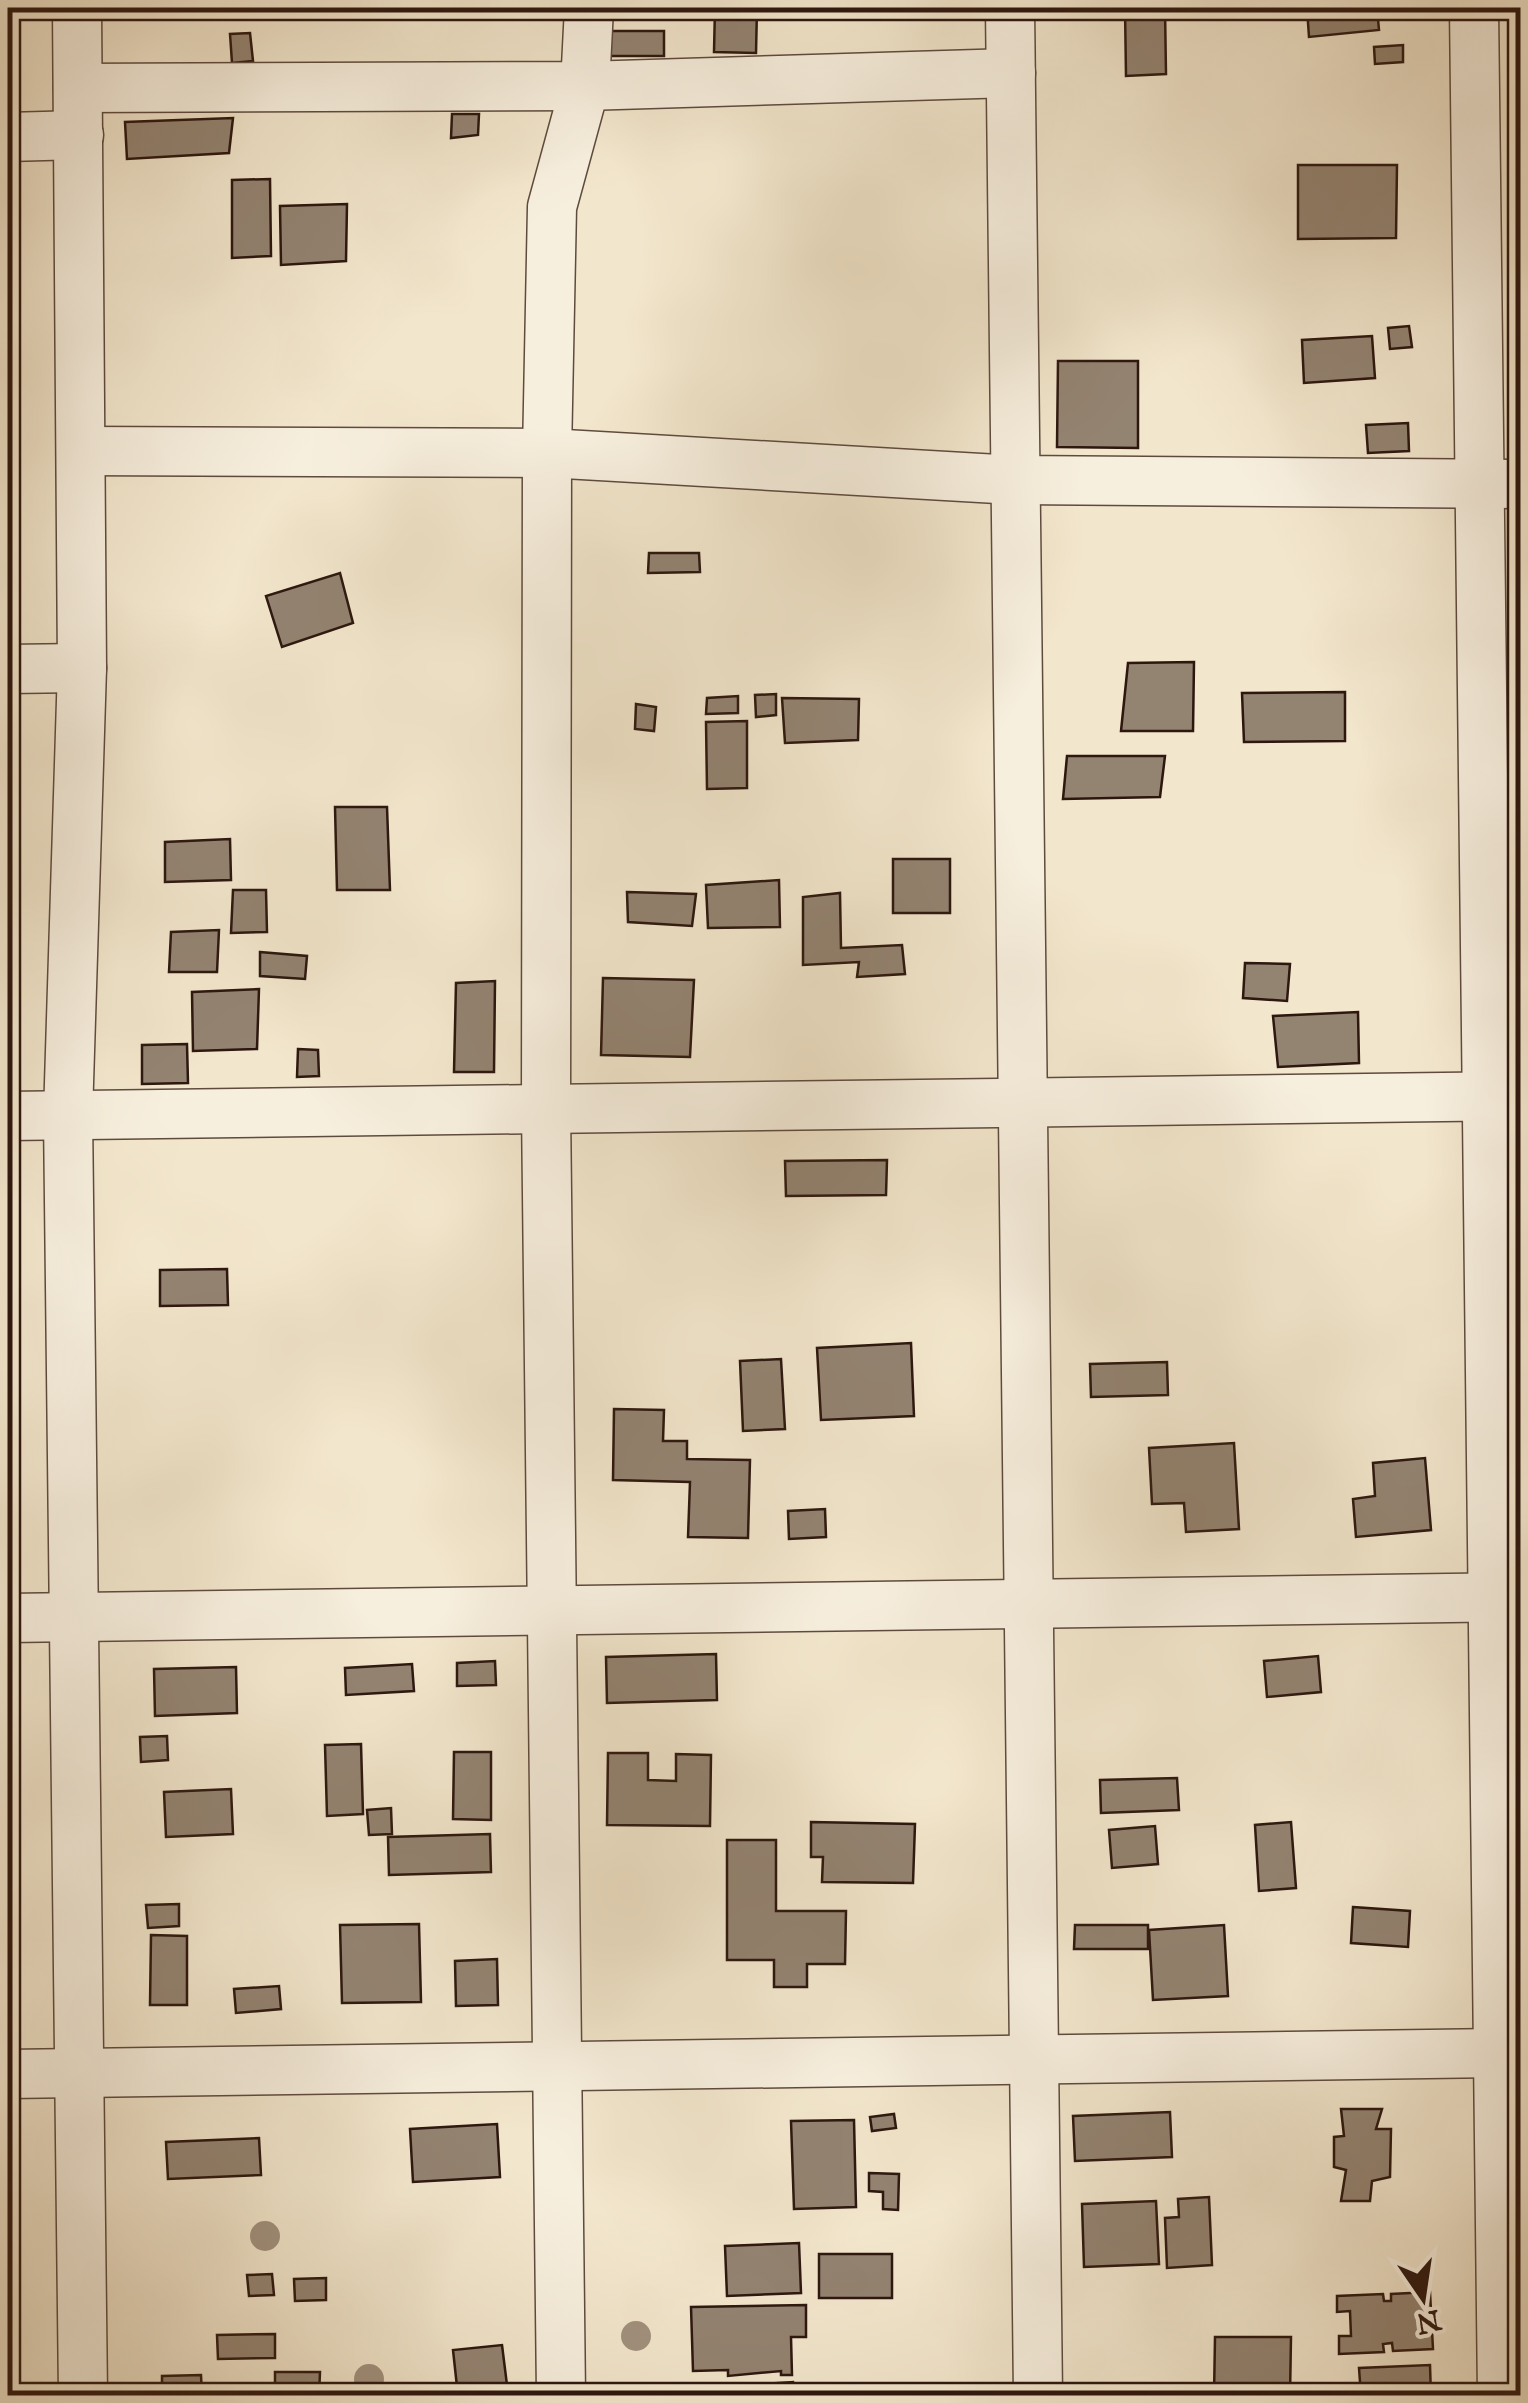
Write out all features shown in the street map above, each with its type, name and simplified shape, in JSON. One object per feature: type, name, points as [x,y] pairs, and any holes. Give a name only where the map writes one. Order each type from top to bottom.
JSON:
[{"type":"street","points":[[77,8],[82,668],[68,1115],[82,2396]]},
{"type":"street","points":[[562,2396],[546,1108],[546,453],[552,207],[585,86],[590,8]]},
{"type":"street","points":[[1010,8],[1038,2396]]},
{"type":"street","points":[[1474,8],[1500,485],[1506,1597],[1498,2053],[1502,2396]]},
{"type":"street","points":[[78,88],[585,86],[1010,72]]},
{"type":"street","points":[[8,137],[79,135]]},
{"type":"street","points":[[81,451],[546,453],[1015,480],[1500,485]]},
{"type":"street","points":[[8,669],[82,668]]},
{"type":"street","points":[[8,1116],[1504,1095]]},
{"type":"street","points":[[8,1618],[1506,1597]]},
{"type":"street","points":[[8,2074],[1498,2053]]},
{"type":"building","points":[[715,8],[757,8],[756,53],[714,52]]},
{"type":"building","points":[[1125,8],[1165,8],[1166,74],[1126,76]]},
{"type":"building","points":[[1307,8],[1377,8],[1379,30],[1309,37]]},
{"type":"building","points":[[589,31],[664,31],[664,56],[589,56]]},
{"type":"building","points":[[250,33],[253,61],[232,63],[230,34]]},
{"type":"building","points":[[1403,45],[1403,62],[1375,64],[1374,47]]},
{"type":"building","points":[[452,114],[479,114],[478,135],[451,138]]},
{"type":"building","points":[[233,118],[229,153],[127,159],[125,122]]},
{"type":"building","points":[[1298,165],[1397,165],[1396,238],[1298,239]]},
{"type":"building","points":[[270,179],[271,256],[232,258],[232,180]]},
{"type":"building","points":[[347,204],[346,261],[281,265],[280,206]]},
{"type":"building","points":[[1409,326],[1412,347],[1390,349],[1388,328]]},
{"type":"building","points":[[1372,336],[1375,378],[1304,383],[1302,340]]},
{"type":"building","points":[[1058,361],[1138,361],[1138,448],[1057,447]]},
{"type":"building","points":[[1408,423],[1409,451],[1368,453],[1366,425]]},
{"type":"building","points":[[649,553],[699,553],[700,572],[648,573]]},
{"type":"building","points":[[340,573],[353,623],[282,647],[266,596]]},
{"type":"building","points":[[1194,662],[1193,731],[1121,731],[1128,663]]},
{"type":"building","points":[[1345,692],[1345,741],[1244,742],[1242,693]]},
{"type":"building","points":[[776,694],[776,715],[756,717],[755,695]]},
{"type":"building","points":[[738,696],[738,713],[706,714],[707,698]]},
{"type":"building","points":[[782,698],[859,699],[858,740],[785,743]]},
{"type":"building","points":[[636,704],[656,707],[654,731],[635,729]]},
{"type":"building","points":[[747,721],[747,788],[707,789],[706,722]]},
{"type":"building","points":[[1067,756],[1165,756],[1160,797],[1063,799]]},
{"type":"building","points":[[335,807],[387,807],[390,890],[337,890]]},
{"type":"building","points":[[230,839],[231,880],[165,882],[165,842]]},
{"type":"building","points":[[893,859],[950,859],[950,913],[893,913]]},
{"type":"building","points":[[779,880],[780,927],[708,928],[706,885]]},
{"type":"building","points":[[233,890],[266,890],[267,932],[231,933]]},
{"type":"building","points":[[627,892],[696,894],[692,926],[628,922]]},
{"type":"building","points":[[840,893],[841,948],[902,945],[905,974],[857,977],[859,962],[803,965],[803,897]]},
{"type":"building","points":[[219,930],[217,972],[169,972],[171,932]]},
{"type":"building","points":[[260,952],[307,956],[305,979],[260,976]]},
{"type":"building","points":[[1245,963],[1290,964],[1287,1001],[1243,998]]},
{"type":"building","points":[[603,978],[694,980],[690,1057],[601,1055]]},
{"type":"building","points":[[495,981],[494,1072],[454,1072],[456,983]]},
{"type":"building","points":[[259,989],[257,1049],[193,1051],[192,992]]},
{"type":"building","points":[[1358,1012],[1359,1063],[1278,1067],[1273,1016]]},
{"type":"building","points":[[187,1044],[188,1083],[142,1084],[142,1045]]},
{"type":"building","points":[[298,1049],[318,1050],[319,1076],[297,1077]]},
{"type":"building","points":[[887,1160],[886,1195],[786,1196],[785,1161]]},
{"type":"building","points":[[227,1269],[228,1305],[160,1306],[160,1270]]},
{"type":"building","points":[[911,1343],[914,1416],[821,1420],[817,1348]]},
{"type":"building","points":[[781,1359],[785,1429],[743,1431],[740,1361]]},
{"type":"building","points":[[1167,1362],[1168,1395],[1091,1397],[1090,1364]]},
{"type":"building","points":[[614,1409],[664,1410],[663,1441],[687,1441],[687,1459],[750,1460],[748,1538],[688,1537],[690,1482],[613,1480]]},
{"type":"building","points":[[1234,1443],[1239,1529],[1186,1532],[1184,1503],[1152,1504],[1149,1448]]},
{"type":"building","points":[[1425,1458],[1431,1530],[1356,1537],[1353,1499],[1375,1496],[1373,1463]]},
{"type":"building","points":[[825,1509],[826,1537],[789,1539],[788,1511]]},
{"type":"building","points":[[716,1654],[717,1700],[607,1703],[606,1657]]},
{"type":"building","points":[[1318,1656],[1321,1692],[1267,1697],[1264,1661]]},
{"type":"building","points":[[495,1661],[496,1685],[457,1686],[457,1663]]},
{"type":"building","points":[[412,1664],[414,1691],[346,1695],[345,1668]]},
{"type":"building","points":[[236,1667],[237,1713],[155,1716],[154,1669]]},
{"type":"building","points":[[167,1736],[168,1760],[141,1762],[140,1737]]},
{"type":"building","points":[[361,1744],[363,1814],[327,1816],[325,1745]]},
{"type":"building","points":[[454,1752],[491,1752],[491,1820],[453,1819]]},
{"type":"building","points":[[608,1753],[648,1753],[648,1780],[676,1781],[676,1754],[711,1755],[710,1826],[607,1825]]},
{"type":"building","points":[[1177,1778],[1179,1810],[1101,1813],[1100,1780]]},
{"type":"building","points":[[231,1789],[233,1834],[166,1837],[164,1792]]},
{"type":"building","points":[[391,1808],[392,1834],[369,1835],[367,1810]]},
{"type":"building","points":[[811,1822],[915,1824],[913,1883],[822,1882],[823,1857],[811,1857]]},
{"type":"building","points":[[1291,1822],[1296,1888],[1259,1891],[1255,1825]]},
{"type":"building","points":[[1155,1826],[1158,1864],[1112,1868],[1109,1830]]},
{"type":"building","points":[[490,1834],[491,1872],[389,1875],[388,1837]]},
{"type":"building","points":[[727,1840],[776,1840],[776,1911],[846,1911],[845,1964],[807,1964],[807,1987],[774,1987],[774,1960],[727,1960]]},
{"type":"building","points":[[179,1904],[179,1926],[148,1928],[146,1905]]},
{"type":"building","points":[[1353,1907],[1410,1911],[1408,1947],[1351,1943]]},
{"type":"building","points":[[419,1924],[421,2002],[342,2003],[340,1925]]},
{"type":"building","points":[[1075,1925],[1148,1925],[1148,1949],[1074,1949]]},
{"type":"building","points":[[1224,1925],[1228,1996],[1153,2000],[1149,1930]]},
{"type":"building","points":[[151,1935],[187,1936],[187,2005],[150,2005]]},
{"type":"building","points":[[497,1959],[498,2005],[456,2006],[455,1961]]},
{"type":"building","points":[[279,1986],[281,2009],[236,2013],[234,1989]]},
{"type":"building","points":[[1341,2109],[1382,2109],[1376,2129],[1391,2129],[1390,2177],[1372,2181],[1370,2201],[1341,2201],[1346,2170],[1334,2167],[1334,2137],[1344,2136]]},
{"type":"building","points":[[1170,2112],[1172,2157],[1075,2161],[1073,2116]]},
{"type":"building","points":[[894,2114],[896,2128],[872,2131],[870,2117]]},
{"type":"building","points":[[854,2120],[856,2207],[794,2209],[791,2121]]},
{"type":"building","points":[[497,2124],[500,2177],[413,2182],[410,2129]]},
{"type":"building","points":[[259,2138],[261,2175],[168,2179],[166,2142]]},
{"type":"building","points":[[869,2173],[899,2174],[898,2210],[883,2209],[883,2192],[869,2191]]},
{"type":"building","points":[[1209,2197],[1212,2265],[1167,2268],[1165,2218],[1179,2217],[1178,2199]]},
{"type":"building","points":[[1156,2201],[1159,2264],[1084,2267],[1082,2204]]},
{"type":"building","points":[[799,2243],[801,2293],[727,2296],[725,2246]]},
{"type":"building","points":[[819,2254],[892,2254],[892,2298],[819,2298]]},
{"type":"building","points":[[272,2274],[274,2295],[249,2296],[247,2275]]},
{"type":"building","points":[[326,2278],[326,2300],[295,2301],[294,2279]]},
{"type":"building","points":[[1430,2292],[1433,2349],[1393,2351],[1392,2343],[1383,2344],[1384,2352],[1339,2354],[1339,2336],[1351,2336],[1350,2311],[1337,2312],[1337,2296],[1383,2294],[1384,2301],[1391,2301],[1391,2294]]},
{"type":"building","points":[[806,2305],[806,2337],[791,2337],[792,2375],[781,2375],[781,2371],[728,2376],[728,2370],[693,2371],[691,2307]]},
{"type":"building","points":[[275,2334],[275,2358],[218,2359],[217,2335]]},
{"type":"building","points":[[1215,2337],[1291,2337],[1290,2396],[1214,2396]]},
{"type":"building","points":[[502,2345],[508,2393],[458,2396],[453,2350]]},
{"type":"building","points":[[1430,2365],[1431,2396],[1361,2396],[1359,2368]]},
{"type":"building","points":[[275,2372],[320,2372],[319,2396],[275,2396]]},
{"type":"building","points":[[201,2375],[202,2396],[162,2396],[162,2376]]},
{"type":"building","points":[[793,2382],[794,2396],[761,2396],[760,2384]]},
{"type":"building","points":[[1329,2385],[1329,2396],[1300,2396],[1299,2386]]}]
